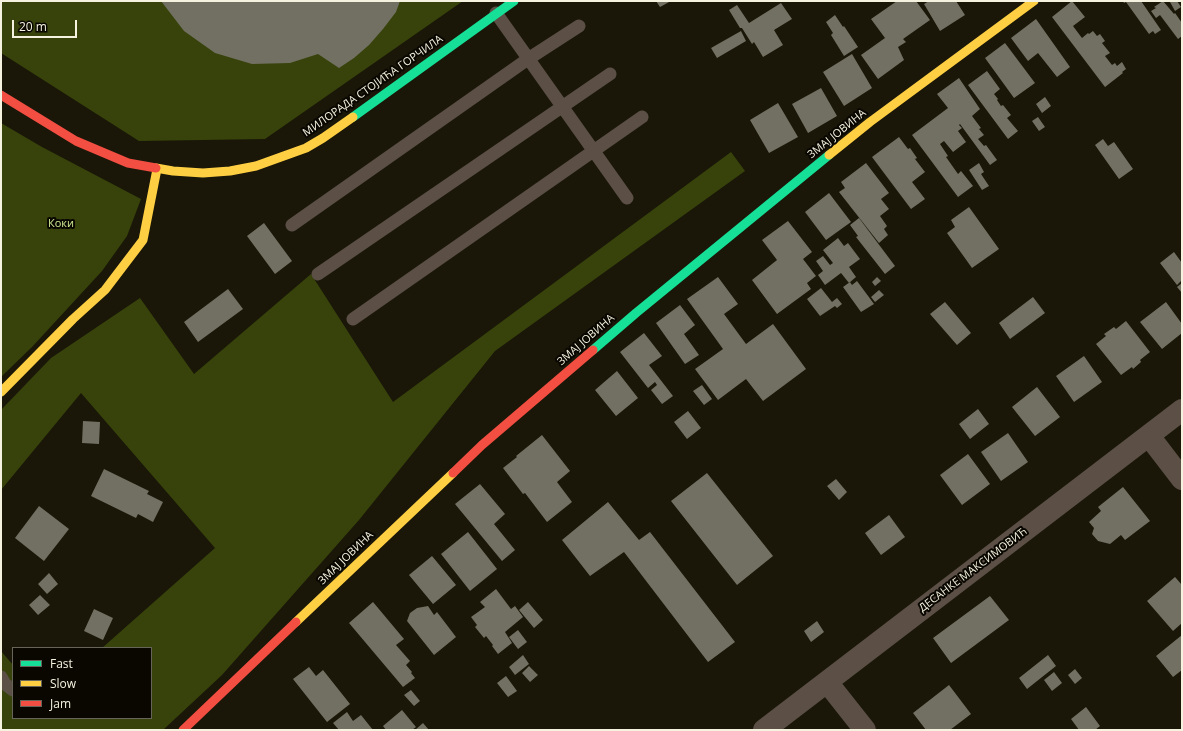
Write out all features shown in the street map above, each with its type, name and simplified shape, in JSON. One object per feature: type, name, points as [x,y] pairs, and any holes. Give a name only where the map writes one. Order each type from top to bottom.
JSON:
[{"type":"street","name":"МИЛОРАДА СТОЈИЋА ГОРЧИЛА","points":[[1,95],[76,141],[106,155],[128,163],[157,169],[203,173],[230,171],[256,166],[306,148],[329,134],[514,1]]},
{"type":"street","name":"ЗМАЈ ЈОВИНА","points":[[183,730],[482,445],[618,328],[870,122],[1034,1]]},
{"type":"street","points":[[1,392],[73,319],[105,290],[143,240],[157,169]]},
{"type":"street","name":"ДЕСАНКЕ МАКСИМОВИЋ","points":[[764,730],[1182,410]]},
{"type":"street","points":[[1148,436],[1182,479]]},
{"type":"street","points":[[827,682],[865,730]]},
{"type":"lane","points":[[496,13],[627,198]]},
{"type":"lane","points":[[292,225],[528,59],[579,26]]},
{"type":"lane","points":[[318,274],[610,74]]},
{"type":"lane","points":[[353,319],[642,117]]},
{"type":"lane","points":[[1,677],[5,684],[12,689]]},
{"type":"green space","points":[[1,1],[463,1],[265,139],[139,141],[1,53]]},
{"type":"green space","name":"Коки","points":[[1,123],[42,147],[141,199],[127,236],[102,271],[32,347],[1,377]]},
{"type":"green space","points":[[731,152],[745,171],[495,351],[359,520],[222,675],[163,730],[1,730],[1,651],[12,664],[12,719],[152,719],[152,647],[103,647],[215,548],[81,393],[1,490],[1,410],[51,358],[140,298],[194,374],[311,274],[393,402]]},
{"type":"building","points":[[161,1],[400,1],[396,12],[369,45],[339,68],[318,54],[290,63],[252,64],[215,53],[184,31]]},
{"type":"building","points":[[656,1],[671,1],[660,7]]},
{"type":"building","points":[[897,1],[916,1],[930,20],[903,39],[906,42],[898,47],[904,60],[878,79],[861,55],[885,38],[871,19]]},
{"type":"building","points":[[929,1],[956,1],[965,15],[940,31],[924,4]]},
{"type":"building","points":[[1072,1],[1085,17],[1073,26],[1082,38],[1093,31],[1097,36],[1100,34],[1105,41],[1102,43],[1110,53],[1105,56],[1112,65],[1115,63],[1117,66],[1122,62],[1126,69],[1105,87],[1052,17]]},
{"type":"building","points":[[1123,1],[1141,1],[1161,30],[1155,34],[1153,31],[1149,34],[1126,2],[1124,3]]},
{"type":"building","points":[[1163,1],[1174,14],[1175,13],[1182,23],[1182,36],[1178,39],[1160,15],[1156,18],[1151,11]]},
{"type":"building","points":[[1177,1],[1181,7],[1175,11],[1170,2]]},
{"type":"building","points":[[781,3],[792,19],[774,30],[783,45],[763,57],[754,42],[752,44],[742,28],[740,28],[729,10],[737,5],[749,23]]},
{"type":"building","points":[[835,15],[858,47],[844,56],[831,35],[833,33],[826,22]]},
{"type":"building","points":[[1036,19],[1070,67],[1057,77],[1038,53],[1028,61],[1011,38]]},
{"type":"building","points":[[741,31],[746,41],[717,58],[711,48]]},
{"type":"building","points":[[1005,43],[1035,83],[1014,98],[985,58]]},
{"type":"building","points":[[852,54],[872,88],[844,106],[823,72]]},
{"type":"building","points":[[987,71],[1000,89],[994,94],[998,99],[997,100],[1011,115],[1007,118],[1018,131],[1008,139],[968,85]]},
{"type":"building","points":[[959,78],[980,109],[972,116],[981,128],[979,129],[984,135],[978,139],[984,146],[986,145],[997,160],[990,165],[960,124],[959,125],[962,128],[958,131],[966,142],[953,152],[944,141],[940,144],[948,156],[946,157],[958,174],[961,171],[973,186],[958,197],[912,135],[948,108],[937,94]]},
{"type":"building","points":[[821,88],[837,116],[808,133],[792,104]]},
{"type":"building","points":[[1045,97],[1051,106],[1042,113],[1036,104]]},
{"type":"building","points":[[778,103],[798,137],[769,153],[750,120]]},
{"type":"building","points":[[1038,117],[1045,127],[1039,131],[1032,121]]},
{"type":"building","points":[[899,137],[908,149],[910,148],[917,158],[915,159],[925,172],[912,182],[925,199],[911,209],[872,157]]},
{"type":"building","points":[[1103,139],[1108,146],[1114,142],[1133,169],[1119,179],[1095,145]]},
{"type":"building","points":[[866,163],[889,193],[881,199],[889,209],[880,216],[887,226],[884,229],[888,235],[879,243],[839,192],[845,188],[841,182]]},
{"type":"building","points":[[979,163],[984,172],[981,174],[989,186],[982,190],[969,170]]},
{"type":"building","points":[[829,193],[851,222],[826,240],[805,212]]},
{"type":"building","points":[[969,207],[999,249],[972,268],[947,233],[955,227],[951,220]]},
{"type":"building","points":[[859,218],[895,266],[885,274],[856,237],[858,236],[850,225]]},
{"type":"building","points":[[788,221],[812,252],[803,259],[816,276],[807,283],[811,289],[777,314],[752,280],[777,260],[762,240]]},
{"type":"building","points":[[264,223],[292,261],[275,274],[247,236]]},
{"type":"building","points":[[838,238],[844,246],[848,243],[860,259],[849,267],[856,277],[849,283],[841,273],[825,285],[818,275],[823,271],[816,261],[823,256],[830,265],[833,263],[823,250]]},
{"type":"building","points":[[1174,252],[1182,263],[1182,280],[1177,285],[1160,263]]},
{"type":"building","points":[[718,277],[738,304],[724,314],[746,344],[773,324],[806,369],[763,401],[746,379],[718,400],[695,369],[723,349],[687,299]]},
{"type":"building","points":[[877,277],[881,281],[875,286],[872,282]]},
{"type":"building","points":[[857,281],[874,304],[861,312],[843,287],[850,282],[852,285]]},
{"type":"building","points":[[1182,283],[1182,293],[1177,287]]},
{"type":"building","points":[[821,288],[832,302],[837,298],[842,304],[837,308],[835,306],[820,316],[807,299]]},
{"type":"building","points":[[228,289],[243,309],[198,342],[184,322]]},
{"type":"building","points":[[879,290],[884,295],[875,302],[871,297]]},
{"type":"building","points":[[1033,297],[1045,313],[1010,339],[999,323]]},
{"type":"building","points":[[945,302],[971,333],[957,345],[930,314]]},
{"type":"building","points":[[1166,302],[1182,324],[1182,333],[1162,349],[1140,322]]},
{"type":"building","points":[[680,305],[695,325],[684,334],[699,355],[685,364],[656,323]]},
{"type":"building","points":[[1126,321],[1150,352],[1140,360],[1141,362],[1133,369],[1132,367],[1121,375],[1096,344],[1106,336],[1104,334],[1114,327],[1116,329]]},
{"type":"building","points":[[644,333],[662,356],[649,365],[673,396],[662,404],[651,390],[657,385],[655,382],[648,388],[620,352]]},
{"type":"building","points":[[1084,356],[1102,382],[1074,402],[1056,376]]},
{"type":"building","points":[[617,371],[638,398],[616,416],[595,390]]},
{"type":"building","points":[[702,385],[712,399],[704,405],[693,391]]},
{"type":"building","points":[[1037,387],[1060,417],[1035,436],[1012,407]]},
{"type":"building","points":[[978,409],[989,424],[970,439],[959,424]]},
{"type":"building","points":[[688,411],[701,428],[687,439],[674,422]]},
{"type":"building","points":[[83,421],[100,422],[99,444],[82,443]]},
{"type":"building","points":[[1008,433],[1028,462],[1001,481],[981,452]]},
{"type":"building","points":[[542,435],[570,471],[557,482],[572,502],[547,522],[525,493],[523,494],[503,468]]},
{"type":"building","points":[[968,454],[990,484],[962,505],[940,475]]},
{"type":"building","points":[[104,469],[149,491],[147,494],[163,502],[153,522],[138,514],[136,518],[91,496]]},
{"type":"building","points":[[707,473],[773,556],[737,585],[671,501]]},
{"type":"building","points":[[836,479],[847,492],[839,500],[827,486]]},
{"type":"building","points":[[480,484],[505,514],[494,524],[515,550],[502,561],[455,504]]},
{"type":"building","points":[[1123,487],[1150,521],[1125,540],[1121,535],[1110,544],[1098,541],[1092,534],[1094,528],[1089,522],[1101,511],[1098,507]]},
{"type":"building","points":[[608,502],[639,540],[650,532],[735,642],[708,662],[624,552],[590,576],[562,540]]},
{"type":"building","points":[[39,506],[69,529],[44,561],[15,538]]},
{"type":"building","points":[[889,515],[905,537],[881,555],[865,533]]},
{"type":"building","points":[[468,532],[497,569],[470,591],[441,554]]},
{"type":"building","points":[[432,556],[456,585],[433,604],[409,575]]},
{"type":"building","points":[[49,573],[58,584],[47,594],[38,584]]},
{"type":"building","points":[[1175,577],[1182,585],[1182,623],[1173,631],[1147,601]]},
{"type":"building","points":[[496,589],[511,609],[515,606],[523,617],[505,632],[512,643],[498,654],[486,636],[484,638],[475,627],[477,625],[471,617],[485,607],[480,602]]},
{"type":"building","points":[[40,595],[50,605],[38,615],[29,605]]},
{"type":"building","points":[[990,596],[1009,620],[951,663],[933,638]]},
{"type":"building","points":[[373,602],[404,639],[396,645],[410,661],[406,665],[415,678],[403,687],[349,623]]},
{"type":"building","points":[[528,602],[543,620],[534,628],[519,610]]},
{"type":"building","points":[[428,606],[434,615],[437,612],[456,637],[434,655],[407,621],[410,613],[417,608]]},
{"type":"building","points":[[94,609],[113,618],[103,640],[84,631]]},
{"type":"building","points":[[817,621],[824,632],[811,642],[804,631]]},
{"type":"building","points":[[518,630],[527,642],[518,649],[509,637]]},
{"type":"building","points":[[1182,635],[1182,670],[1173,677],[1156,656]]},
{"type":"building","points":[[523,655],[529,664],[515,675],[509,667]]},
{"type":"building","points":[[1048,655],[1056,666],[1027,689],[1019,678]]},
{"type":"building","points":[[529,666],[538,675],[530,682],[522,673]]},
{"type":"building","points":[[309,667],[316,676],[323,670],[350,704],[327,722],[293,679]]},
{"type":"building","points":[[1075,669],[1082,678],[1075,684],[1068,675]]},
{"type":"building","points":[[1054,672],[1062,683],[1052,691],[1044,680]]},
{"type":"building","points":[[506,676],[517,691],[508,697],[497,683]]},
{"type":"building","points":[[949,685],[971,714],[950,730],[926,730],[913,713]]},
{"type":"building","points":[[411,690],[420,701],[414,706],[404,695]]},
{"type":"building","points":[[1086,707],[1100,726],[1095,730],[1079,730],[1071,719]]},
{"type":"building","points":[[402,710],[416,727],[412,730],[386,730],[383,726]]},
{"type":"building","points":[[347,712],[353,721],[361,715],[373,730],[339,730],[333,723]]},
{"type":"building","points":[[423,723],[429,730],[415,730]]},
{"type":"traffic: fast","points":[[353,117],[514,1]]},
{"type":"traffic: fast","points":[[593,350],[829,155]]},
{"type":"traffic: slow","points":[[829,155],[870,122],[1034,1]]},
{"type":"traffic: slow","points":[[156,168],[203,173],[230,171],[256,166],[306,148],[353,117]]},
{"type":"traffic: slow","points":[[1,392],[73,319],[105,290],[143,240],[157,169]]},
{"type":"traffic: slow","points":[[296,622],[453,473]]},
{"type":"traffic: jam","points":[[1,95],[76,141],[128,163],[156,168]]},
{"type":"traffic: jam","points":[[453,473],[482,445],[593,350]]},
{"type":"traffic: jam","points":[[183,730],[296,622]]}]
